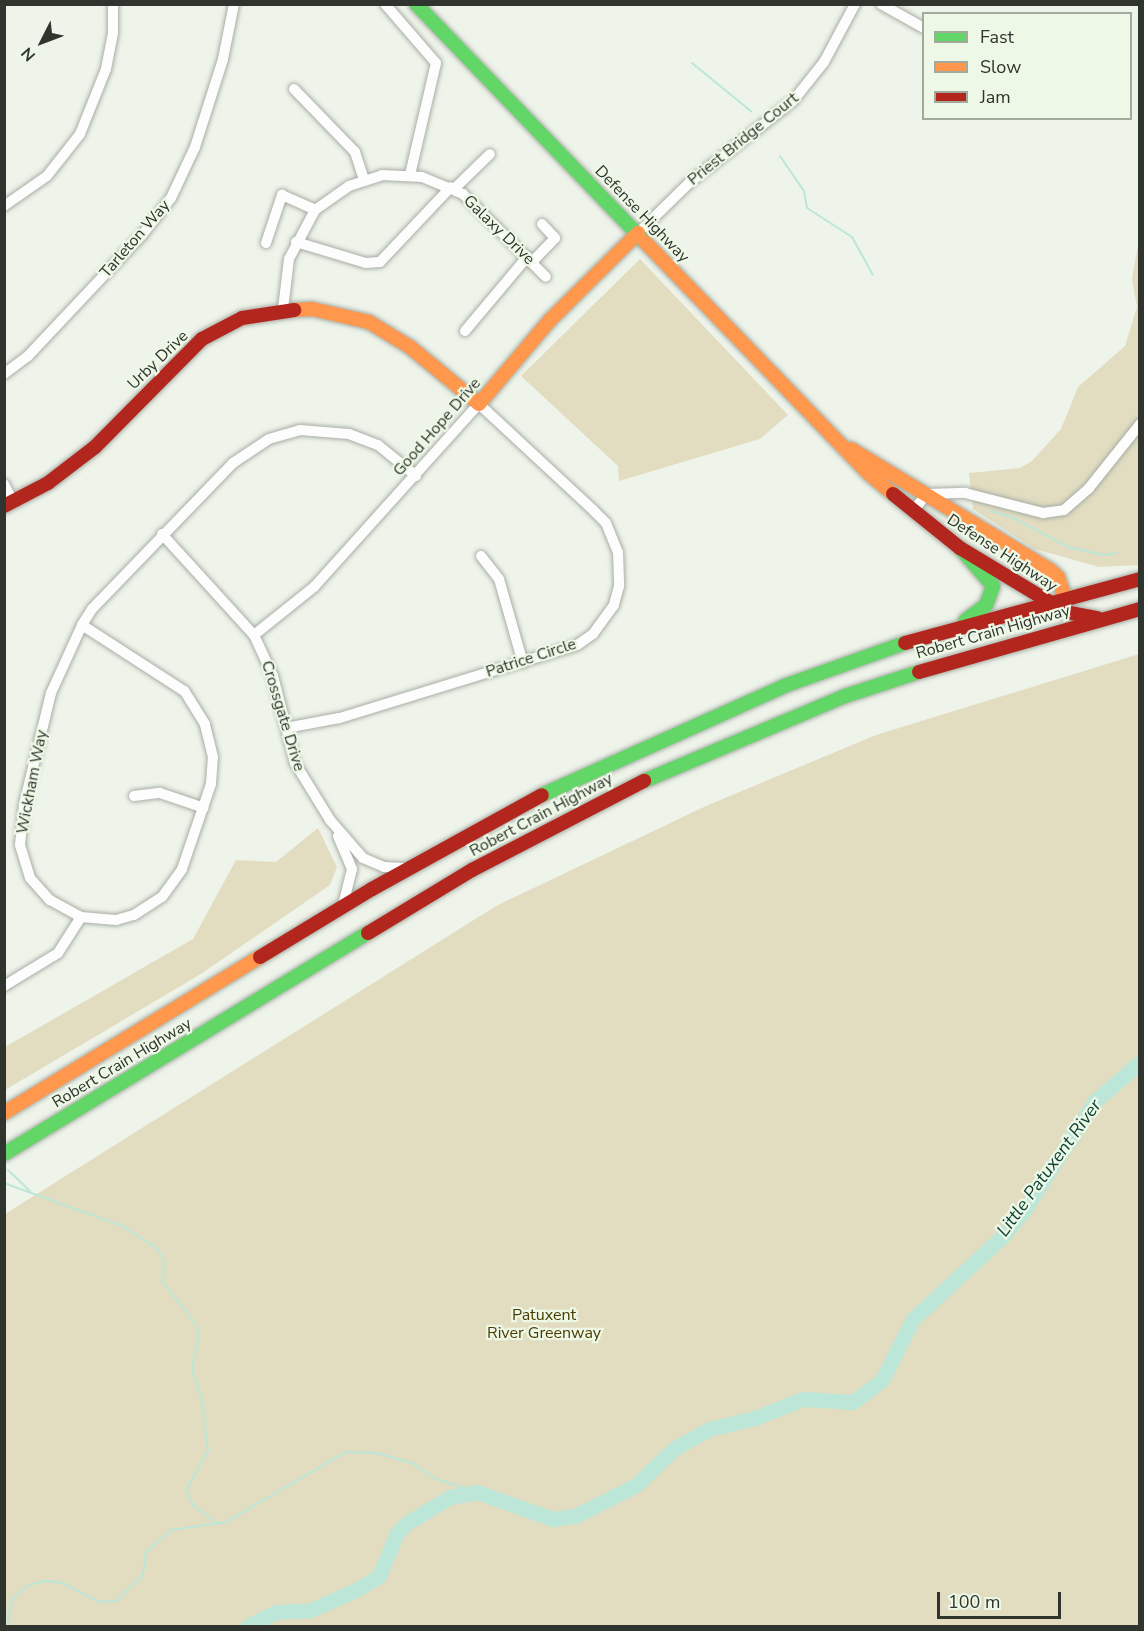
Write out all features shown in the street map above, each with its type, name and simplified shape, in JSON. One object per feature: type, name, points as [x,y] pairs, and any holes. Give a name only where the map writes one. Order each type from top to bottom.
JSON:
[{"type":"main road","name":"Defense Highway","points":[[418,5],[845,446],[868,473],[960,548],[1046,602],[1066,612],[1101,618]]},
{"type":"main road","name":"Good Hope Drive","points":[[479,404],[550,320],[638,233]]},
{"type":"main road","name":"Urby Drive","points":[[9,504],[48,483],[95,447],[202,339],[242,318],[283,309],[331,311],[369,322],[410,347],[479,404]]},
{"type":"main road","name":"Defense Highway","points":[[845,446],[1050,570],[1058,577],[1065,597]]},
{"type":"main road","points":[[958,627],[986,605],[993,593],[991,581],[960,548]]},
{"type":"main road","name":"Robert Crain Highway","points":[[4,1113],[407,868],[546,792],[679,730],[794,682],[958,627],[1140,579]]},
{"type":"main road","points":[[1051,631],[1066,612],[1065,597]]},
{"type":"main road","name":"Robert Crain Highway","points":[[4,1154],[472,870],[582,811],[692,758],[796,715],[915,672],[1051,631],[1140,609]]},
{"type":"street","points":[[4,207],[53,170],[84,126],[106,69],[113,33],[114,4]]},
{"type":"street","name":"Tarleton Way","points":[[4,374],[28,356],[142,235],[171,198],[195,147],[223,59],[234,4]]},
{"type":"street","points":[[385,4],[431,52],[436,63],[410,175]]},
{"type":"street","name":"Priest Bridge Court","points":[[638,233],[689,183],[793,101],[824,62],[855,4]]},
{"type":"street","points":[[881,4],[922,27]]},
{"type":"street","points":[[294,88],[356,152],[364,179]]},
{"type":"street","points":[[296,242],[366,263],[380,262],[452,188],[490,154]]},
{"type":"street","name":"Galaxy Drive","points":[[283,309],[286,272],[296,242],[315,210],[364,179],[410,175],[452,188],[474,203],[546,277]]},
{"type":"street","points":[[266,243],[282,195],[315,210]]},
{"type":"street","points":[[465,331],[530,260],[555,238],[542,224]]},
{"type":"street","name":"Good Hope Drive","points":[[254,635],[314,587],[479,404]]},
{"type":"street","name":"Patrice Circle","points":[[286,728],[339,718],[561,652],[593,634],[614,605],[619,586],[618,552],[606,524],[594,510],[479,404]]},
{"type":"street","points":[[913,511],[927,494],[979,493],[1043,513],[1064,510],[1082,497],[1140,424]]},
{"type":"street","name":"Wickham Way","points":[[82,625],[169,678],[196,708],[205,724],[213,757],[204,808],[182,869],[162,897],[134,915],[116,920],[81,917],[64,910],[39,890],[30,878],[20,845],[24,805],[51,693],[82,625],[104,594],[162,534],[243,454],[269,439],[300,430],[333,430],[364,438],[416,476]]},
{"type":"street","points":[[4,484],[9,504]]},
{"type":"street","name":"Crossgate Drive","points":[[162,534],[254,635],[273,676],[301,776],[330,820],[363,858],[384,867],[407,868]]},
{"type":"street","points":[[481,556],[499,579],[523,663]]},
{"type":"street","points":[[134,796],[160,793],[204,808]]},
{"type":"street","name":"Crossgate Drive","points":[[330,820],[352,869],[342,907]]},
{"type":"street","points":[[4,986],[58,953],[81,917]]},
{"type":"green space","points":[[1139,239],[1139,565],[1099,567],[1035,549],[973,509],[969,473],[1020,468],[1032,461],[1061,429],[1078,387],[1125,346],[1137,307],[1132,279]]},
{"type":"green space","points":[[640,259],[788,415],[760,439],[619,481],[618,466],[521,376]]},
{"type":"green space","name":"Patuxent River Greenway","points":[[1139,654],[1139,1626],[5,1626],[5,1214],[496,906],[706,806],[876,735]]},
{"type":"green space","points":[[318,828],[337,867],[330,885],[201,974],[5,1090],[5,1047],[193,939],[236,860],[276,862]]},
{"type":"waterway","points":[[692,63],[752,112]]},
{"type":"waterway","points":[[780,156],[804,191],[807,208],[852,237],[873,275]]},
{"type":"waterway","points":[[991,511],[1014,518],[1068,547],[1103,555],[1117,553]]},
{"type":"waterway","name":"Little Patuxent River","points":[[248,1626],[276,1612],[311,1610],[358,1589],[379,1576],[397,1533],[407,1523],[450,1497],[477,1492],[553,1519],[575,1516],[636,1485],[675,1448],[709,1429],[755,1418],[803,1399],[853,1402],[882,1380],[913,1319],[1003,1236],[1025,1209],[1095,1101],[1140,1062]]},
{"type":"waterway","points":[[8,1170],[30,1191]]},
{"type":"waterway","points":[[4,1183],[122,1226],[157,1248],[164,1262],[163,1282],[194,1322],[199,1334],[192,1370],[202,1401],[208,1451],[186,1490],[193,1505],[217,1524]]},
{"type":"waterway","points":[[7,1626],[12,1600],[28,1585],[45,1581],[63,1583],[99,1602],[116,1601],[143,1575],[146,1552],[171,1530],[226,1522],[346,1452],[377,1453],[412,1463],[436,1479],[477,1492]]},
{"type":"traffic: fast","points":[[416,4],[645,242]]},
{"type":"traffic: fast","points":[[960,548],[993,586],[986,605],[965,621]]},
{"type":"traffic: fast","points":[[542,795],[784,686],[905,643]]},
{"type":"traffic: fast","points":[[644,781],[845,696],[919,672]]},
{"type":"traffic: fast","points":[[4,1154],[368,933]]},
{"type":"traffic: slow","points":[[294,310],[312,309],[369,322],[410,347],[479,404],[550,320],[638,233]]},
{"type":"traffic: slow","points":[[645,242],[868,473],[893,494]]},
{"type":"traffic: slow","points":[[851,449],[1050,570],[1058,577],[1065,597]]},
{"type":"traffic: slow","points":[[4,1113],[260,957]]},
{"type":"traffic: jam","points":[[4,506],[48,483],[95,447],[202,339],[242,318],[294,310]]},
{"type":"traffic: jam","points":[[893,494],[960,548],[1066,612],[1097,618]]},
{"type":"traffic: jam","points":[[905,643],[1140,579]]},
{"type":"traffic: jam","points":[[919,672],[1140,609]]},
{"type":"traffic: jam","points":[[368,933],[472,870],[644,781]]},
{"type":"traffic: jam","points":[[260,957],[372,889],[542,795]]}]
